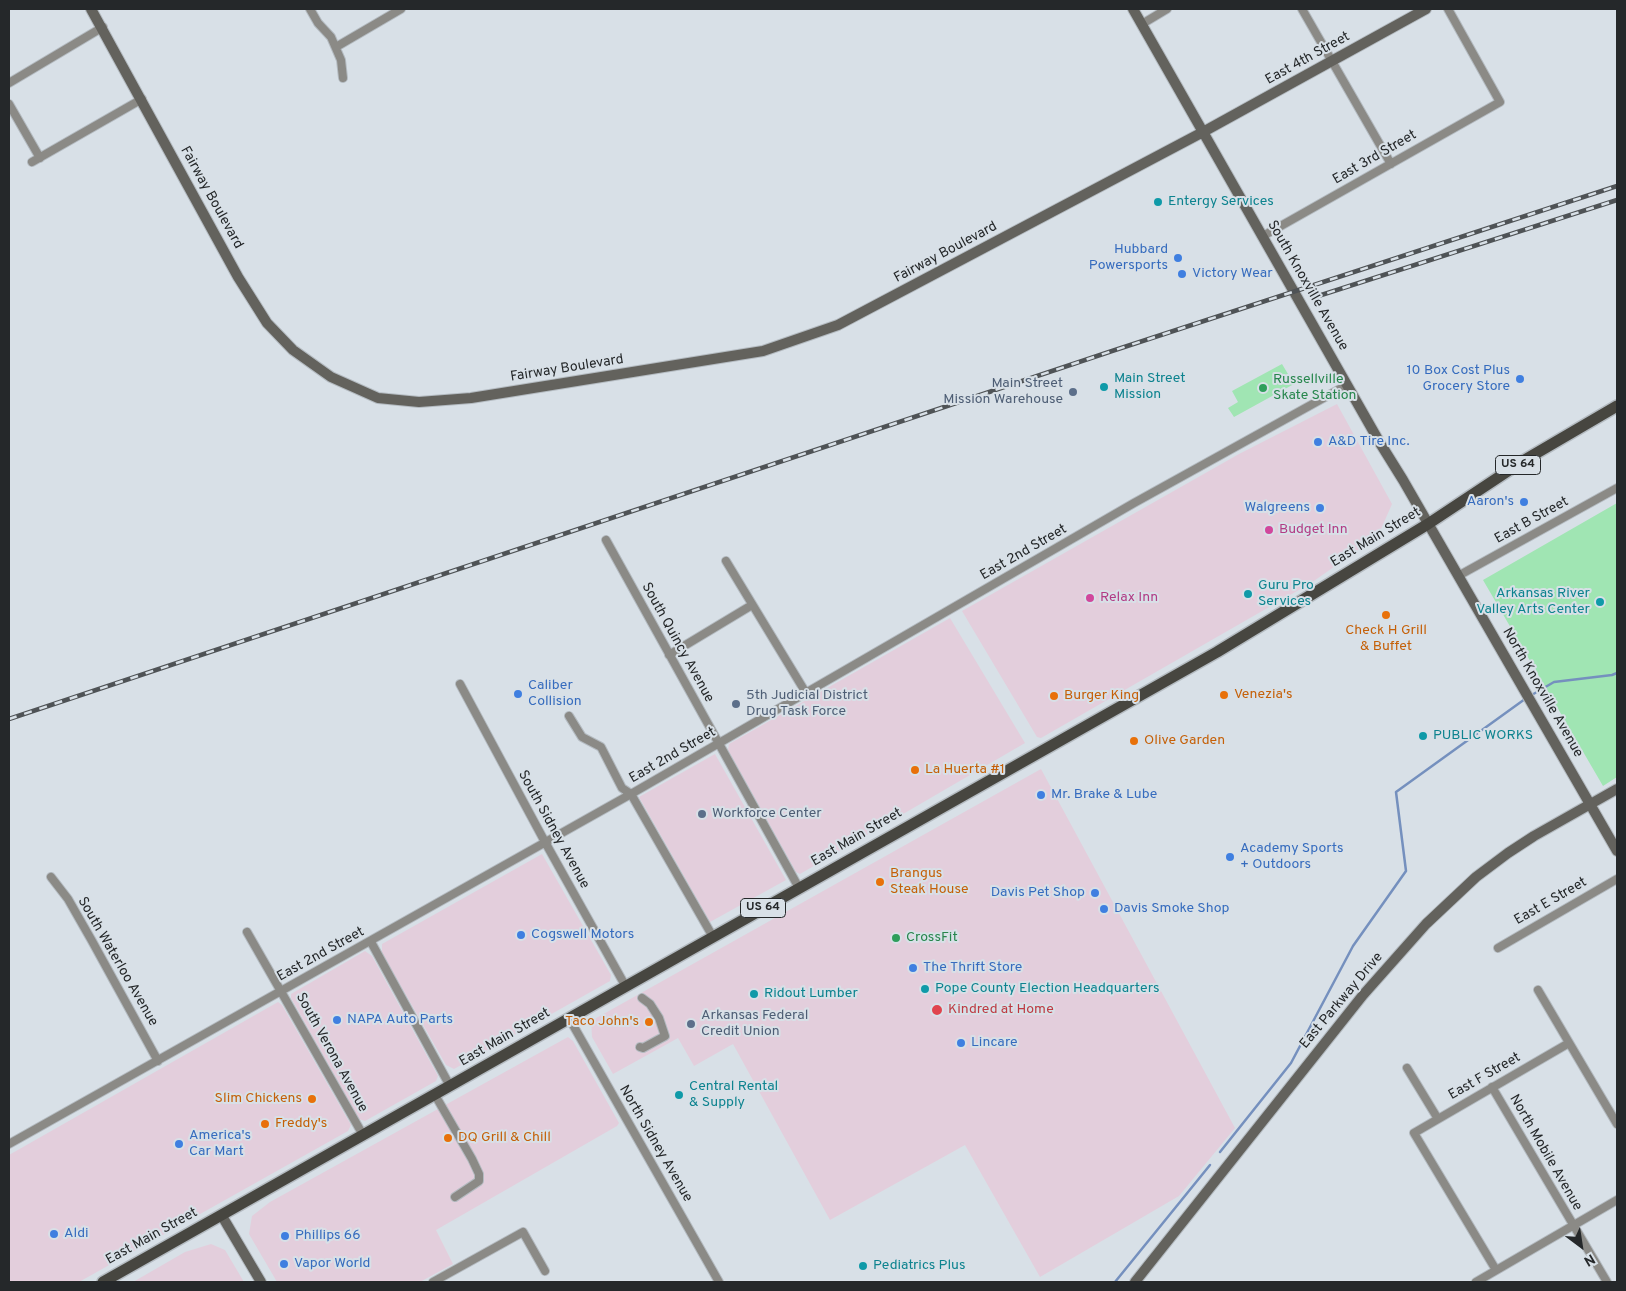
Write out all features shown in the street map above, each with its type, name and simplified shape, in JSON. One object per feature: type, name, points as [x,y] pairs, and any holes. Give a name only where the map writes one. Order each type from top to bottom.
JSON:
[{"type":"main road","name":"Fairway Boulevard","points":[[92,9],[238,277],[267,323],[293,350],[331,377],[378,398],[419,402],[471,398],[763,351],[838,325],[1203,132]]},
{"type":"main road","name":"South Knoxville Avenue","points":[[1133,9],[1428,524]]},
{"type":"main road","name":"East 4th Street","points":[[1203,132],[1426,9]]},
{"type":"main road","name":"East Main Street","points":[[103,1282],[1217,652],[1428,524],[1523,462],[1617,406]]},
{"type":"main road","name":"North Knoxville Avenue","points":[[1428,524],[1617,851]]},
{"type":"main road","name":"East Parkway Drive","points":[[1135,1282],[1363,995],[1426,924],[1470,882],[1508,853],[1617,789]]},
{"type":"main road","points":[[222,1216],[261,1282]]},
{"type":"street","points":[[310,9],[318,23],[331,37],[336,47],[341,60],[343,78]]},
{"type":"street","points":[[336,47],[400,9]]},
{"type":"street","points":[[1142,24],[1167,9]]},
{"type":"street","points":[[1302,9],[1390,164]]},
{"type":"street","name":"East 3rd Street","points":[[1263,236],[1500,102],[1448,9]]},
{"type":"street","points":[[9,83],[102,28]]},
{"type":"street","points":[[32,162],[142,99]]},
{"type":"street","points":[[9,104],[40,158]]},
{"type":"street","name":"East 2nd Street","points":[[9,1144],[371,942],[1134,503],[1347,385]]},
{"type":"street","name":"East B Street","points":[[1458,576],[1617,488]]},
{"type":"street","name":"South Quincy Avenue","points":[[606,540],[799,888]]},
{"type":"street","points":[[726,561],[806,693]]},
{"type":"street","points":[[669,656],[752,605]]},
{"type":"street","name":"South Sidney Avenue","points":[[460,684],[544,842],[626,986]]},
{"type":"street","points":[[569,716],[582,737],[601,747],[622,788],[631,794],[713,937]]},
{"type":"street","name":"South Waterloo Avenue","points":[[51,877],[73,908],[158,1060]]},
{"type":"street","name":"East E Street","points":[[1498,948],[1617,879]]},
{"type":"street","name":"South Verona Avenue","points":[[247,932],[364,1135]]},
{"type":"street","points":[[371,942],[450,1086]]},
{"type":"street","points":[[1538,990],[1617,1124]]},
{"type":"street","points":[[640,1047],[644,1048],[665,1036],[659,1018],[650,1004],[642,998]]},
{"type":"street","name":"North Sidney Avenue","points":[[569,1018],[719,1282]]},
{"type":"street","name":"East F Street","points":[[1496,1270],[1414,1133],[1569,1043]]},
{"type":"street","points":[[1407,1068],[1438,1119]]},
{"type":"street","name":"North Mobile Avenue","points":[[1492,1087],[1607,1282]]},
{"type":"street","points":[[434,1095],[479,1174],[479,1181],[454,1197]]},
{"type":"street","points":[[1476,1282],[1617,1200]]},
{"type":"street","points":[[433,1282],[523,1232],[546,1271]]},
{"type":"shaded area","points":[[1337,404],[1392,504],[1378,536],[1311,583],[1041,738],[1037,737],[962,611],[1239,454]]},
{"type":"shaded area","points":[[950,618],[1025,743],[800,874],[796,872],[728,750],[729,744]]},
{"type":"shaded area","points":[[715,754],[786,880],[710,922],[639,797]]},
{"type":"shaded area","points":[[1041,769],[1235,1128],[1179,1196],[1040,1277],[965,1145],[830,1220],[733,1044],[694,1066],[678,1038],[613,1074],[592,1037],[591,1021]]},
{"type":"shaded area","points":[[542,854],[611,975],[610,981],[454,1069],[446,1065],[382,953],[382,944]]},
{"type":"shaded area","points":[[365,951],[372,956],[438,1076],[436,1081],[365,1121],[359,1119],[291,998],[291,994]]},
{"type":"shaded area","points":[[278,1002],[282,1005],[351,1125],[348,1131],[79,1282],[9,1282],[9,1155]]},
{"type":"shaded area","points":[[568,1037],[573,1041],[619,1123],[617,1126],[436,1230],[453,1264],[420,1282],[277,1282],[249,1234],[252,1216],[270,1202]]},
{"type":"shaded area","points":[[211,1244],[225,1250],[244,1282],[133,1282],[185,1252]]},
{"type":"green space","name":"Russellville Skate Station","points":[[1282,364],[1294,384],[1234,417],[1228,408],[1238,402],[1232,391]]},
{"type":"green space","points":[[1617,503],[1617,777],[1603,786],[1483,580]]},
{"type":"waterway","points":[[1530,696],[1554,682],[1617,673]]},
{"type":"waterway","points":[[1220,1152],[1291,1063],[1353,946],[1406,871],[1396,792],[1525,699]]},
{"type":"waterway","points":[[1115,1282],[1210,1165]]},
{"type":"railway","points":[[9,719],[1112,351],[1617,186]]},
{"type":"railway","points":[[1312,298],[1617,200]]},
{"type":"place","name":"Entergy Services","points":[[1158,202]]},
{"type":"place","name":"Hubbard Powersports","points":[[1178,258]]},
{"type":"place","name":"Victory Wear","points":[[1182,274]]},
{"type":"place","name":"10 Box Cost Plus Grocery Store","points":[[1520,379]]},
{"type":"place","name":"Main Street Mission","points":[[1104,387]]},
{"type":"place","name":"Russellville Skate Station","points":[[1263,388]]},
{"type":"place","name":"Main Street Mission Warehouse","points":[[1073,392]]},
{"type":"place","name":"A&D Tire Inc.","points":[[1318,442]]},
{"type":"place","name":"Aaron's","points":[[1524,502]]},
{"type":"place","name":"Walgreens","points":[[1320,508]]},
{"type":"place","name":"Budget Inn","points":[[1269,530]]},
{"type":"place","name":"Guru Pro Services","points":[[1248,594]]},
{"type":"place","name":"Relax Inn","points":[[1090,598]]},
{"type":"place","name":"Arkansas River Valley Arts Center","points":[[1600,602]]},
{"type":"place","name":"Check H Grill & Buffet","points":[[1386,615]]},
{"type":"place","name":"Caliber Collision","points":[[518,694]]},
{"type":"place","name":"Venezia's","points":[[1224,695]]},
{"type":"place","name":"Burger King","points":[[1054,696]]},
{"type":"place","name":"5th Judicial District Drug Task Force","points":[[736,704]]},
{"type":"place","name":"PUBLIC WORKS","points":[[1423,736]]},
{"type":"place","name":"Olive Garden","points":[[1134,741]]},
{"type":"place","name":"La Huerta #1","points":[[915,770]]},
{"type":"place","name":"Mr. Brake & Lube","points":[[1041,795]]},
{"type":"place","name":"Workforce Center","points":[[702,814]]},
{"type":"place","name":"Academy Sports + Outdoors","points":[[1230,857]]},
{"type":"place","name":"Brangus Steak House","points":[[880,882]]},
{"type":"place","name":"Davis Pet Shop","points":[[1095,893]]},
{"type":"place","name":"Davis Smoke Shop","points":[[1104,909]]},
{"type":"place","name":"Cogswell Motors","points":[[521,935]]},
{"type":"place","name":"CrossFit","points":[[896,938]]},
{"type":"place","name":"The Thrift Store","points":[[913,968]]},
{"type":"place","name":"Pope County Election Headquarters","points":[[925,989]]},
{"type":"place","name":"Ridout Lumber","points":[[754,994]]},
{"type":"place","name":"Kindred at Home","points":[[937,1010]]},
{"type":"place","name":"NAPA Auto Parts","points":[[337,1020]]},
{"type":"place","name":"Taco John's","points":[[649,1022]]},
{"type":"place","name":"Arkansas Federal Credit Union","points":[[691,1024]]},
{"type":"place","name":"Lincare","points":[[961,1043]]},
{"type":"place","name":"Central Rental & Supply","points":[[679,1095]]},
{"type":"place","name":"Slim Chickens","points":[[312,1099]]},
{"type":"place","name":"Freddy's","points":[[265,1124]]},
{"type":"place","name":"DQ Grill & Chill","points":[[448,1138]]},
{"type":"place","name":"America's Car Mart","points":[[179,1144]]},
{"type":"place","name":"Aldi","points":[[54,1234]]},
{"type":"place","name":"Phillips 66","points":[[285,1236]]},
{"type":"place","name":"Vapor World","points":[[284,1264]]},
{"type":"place","name":"Pediatrics Plus","points":[[863,1266]]}]
